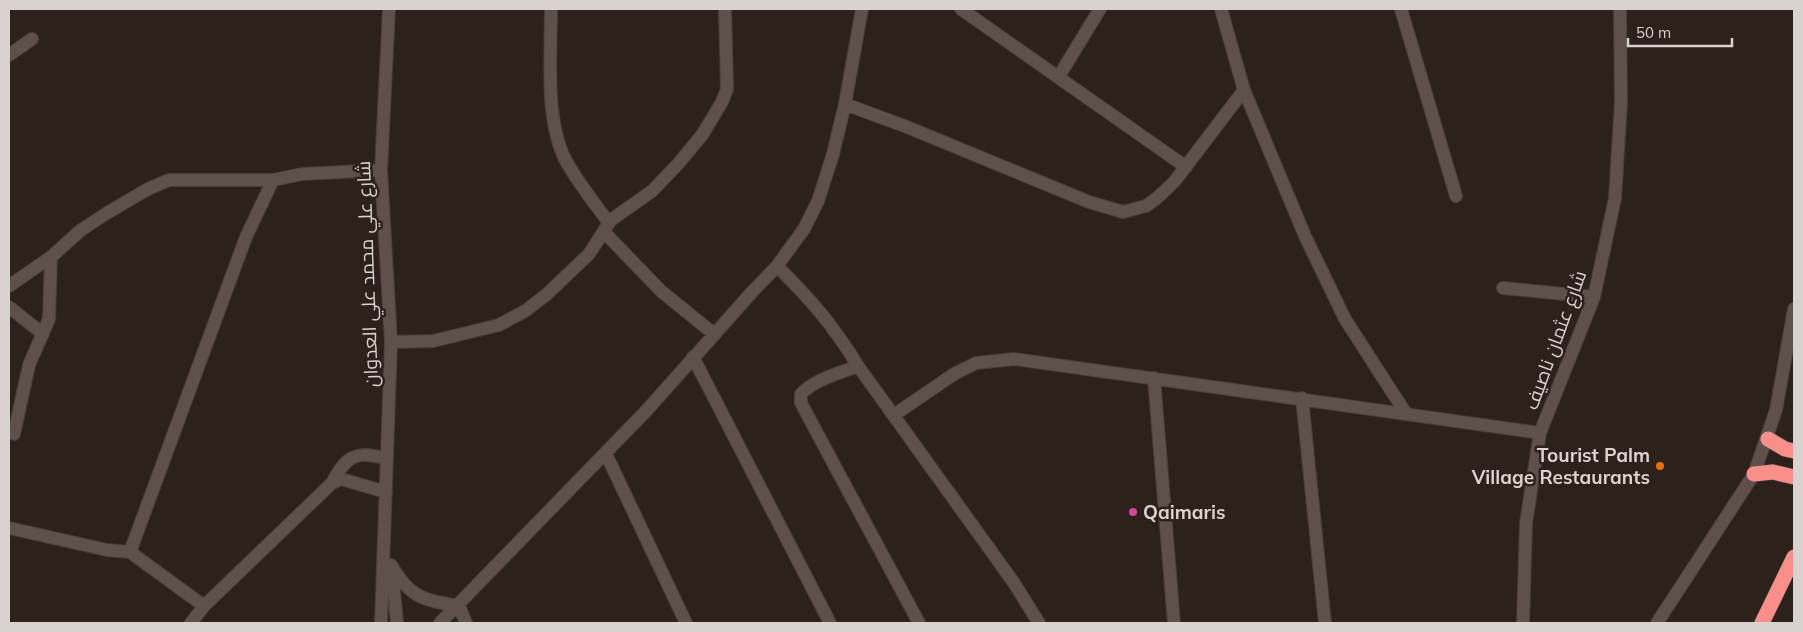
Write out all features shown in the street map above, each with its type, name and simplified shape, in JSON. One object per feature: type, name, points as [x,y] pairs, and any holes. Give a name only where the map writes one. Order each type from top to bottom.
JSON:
[{"type":"highway","points":[[1768,439],[1785,449],[1794,451]]},
{"type":"highway","points":[[1754,474],[1773,472],[1794,478]]},
{"type":"highway","points":[[1762,623],[1794,556]]},
{"type":"street","name":"شارع علي محمد علي العدوان","points":[[381,623],[390,342],[381,170],[389,9]]},
{"type":"street","points":[[550,9],[553,104],[559,141],[572,171],[607,228],[661,290],[714,334]]},
{"type":"street","points":[[390,342],[433,341],[499,325],[525,311],[589,254],[607,228],[652,191],[678,164],[702,135],[722,102],[727,89],[725,9]]},
{"type":"street","points":[[440,623],[459,606],[606,454],[777,266],[804,229],[818,201],[845,104],[862,9]]},
{"type":"street","points":[[961,9],[1186,167]]},
{"type":"street","points":[[1059,76],[1100,9]]},
{"type":"street","points":[[1221,9],[1244,90],[1304,236],[1345,319],[1405,412]]},
{"type":"street","points":[[1401,9],[1456,196]]},
{"type":"street","name":"شارع عثمان ناصيف","points":[[1522,623],[1526,523],[1540,433],[1594,297],[1615,198],[1621,102],[1620,9]]},
{"type":"street","points":[[9,55],[32,39]]},
{"type":"street","points":[[845,104],[907,127],[1023,176],[1113,211],[1129,211],[1146,206],[1158,198],[1186,167],[1244,90]]},
{"type":"street","points":[[9,286],[51,257],[81,230],[148,188],[170,180],[273,180],[302,174],[381,170]]},
{"type":"street","points":[[130,552],[156,476],[246,237],[273,180]]},
{"type":"street","points":[[14,434],[28,366],[49,318],[51,257]]},
{"type":"street","points":[[777,266],[817,306],[836,330],[858,366],[1014,583],[1039,623]]},
{"type":"street","points":[[1503,288],[1594,297]]},
{"type":"street","points":[[9,307],[42,334]]},
{"type":"street","points":[[1657,623],[1754,474],[1768,439],[1779,398],[1794,309]]},
{"type":"street","points":[[694,357],[830,623]]},
{"type":"street","points":[[894,415],[954,374],[976,363],[1014,359],[1405,412],[1540,433]]},
{"type":"street","points":[[858,366],[811,386],[801,394],[801,403],[919,623]]},
{"type":"street","points":[[1154,378],[1174,623]]},
{"type":"street","points":[[1302,398],[1325,623]]},
{"type":"street","points":[[191,623],[204,606],[332,483],[343,464],[356,455],[363,453],[387,458]]},
{"type":"street","points":[[606,454],[686,623]]},
{"type":"street","points":[[332,483],[342,479],[386,492]]},
{"type":"street","points":[[9,528],[107,550],[130,552],[204,606]]},
{"type":"street","name":"شارع علي محمد علي العدوان","points":[[384,539],[391,565],[397,623]]},
{"type":"street","points":[[391,565],[402,584],[422,598],[459,606]]},
{"type":"street","points":[[459,606],[466,623]]},
{"type":"place","name":"Tourist Palm Village Restaurants","points":[[1660,466]]},
{"type":"place","name":"Qaimaris","points":[[1133,512]]}]
